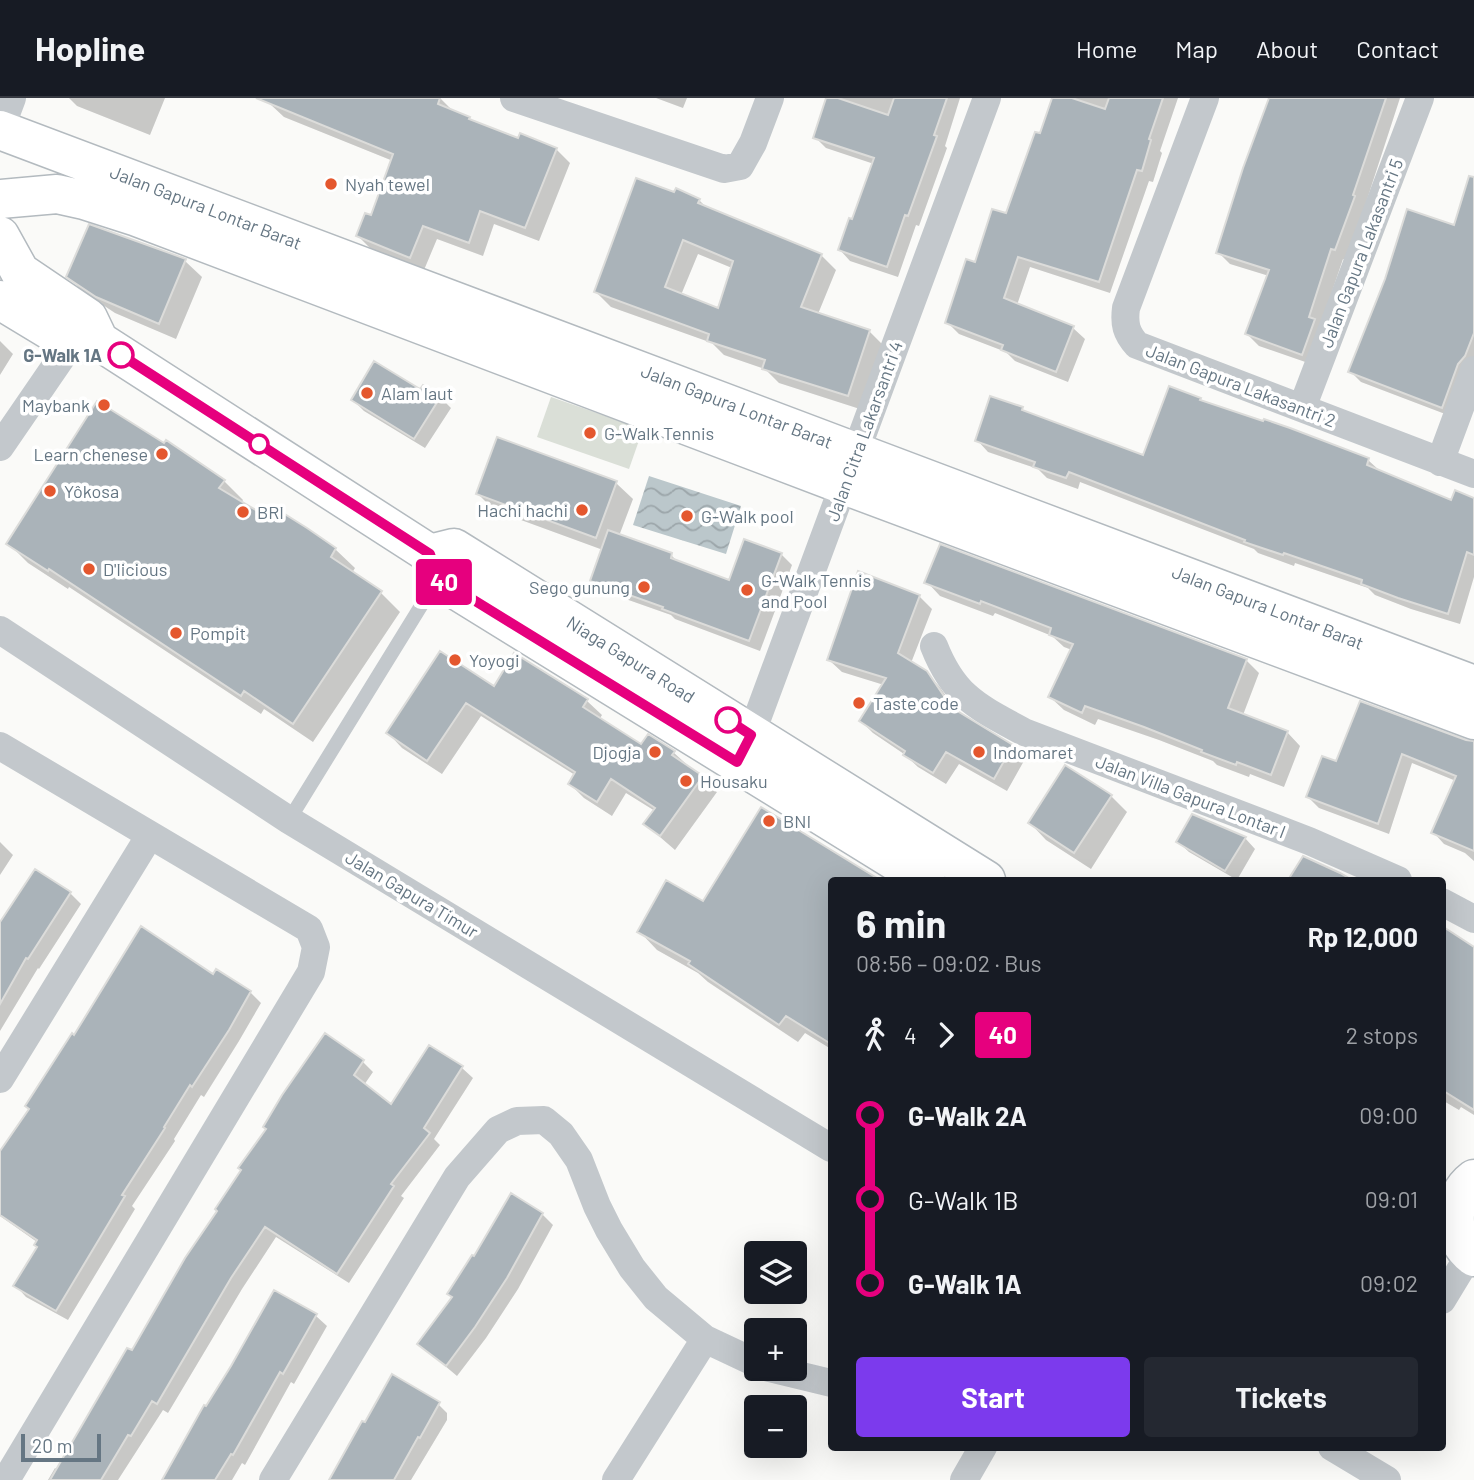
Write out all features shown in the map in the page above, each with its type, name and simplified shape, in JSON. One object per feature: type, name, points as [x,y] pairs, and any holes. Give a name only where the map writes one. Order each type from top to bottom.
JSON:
[{"type":"street","points":[[0,130],[12,98]]},
{"type":"street","points":[[514,98],[569,107],[724,169],[740,166],[753,143],[770,98]]},
{"type":"street","name":"Jalan Citra Lakarsantri 4","points":[[744,748],[987,98]]},
{"type":"street","name":"Jalan Gapura Lakasantri 2","points":[[1205,98],[1126,308],[1126,330],[1137,345],[1474,474]]},
{"type":"street","name":"Jalan Gapura Lakasantri 5","points":[[1302,408],[1420,98]]},
{"type":"street","name":"Jalan Gapura Lontar Barat","points":[[0,130],[1474,720]]},
{"type":"street","points":[[0,178],[0,193]]},
{"type":"street","name":"Jalan Gapura Lontar Barat","points":[[0,199],[57,194],[137,217],[1474,685]]},
{"type":"street","points":[[0,236],[20,272],[86,334]]},
{"type":"street","points":[[0,300],[86,334]]},
{"type":"street","points":[[0,447],[86,334]]},
{"type":"street","name":"Niaga Gapura Road","points":[[86,334],[441,560],[744,748],[980,877]]},
{"type":"street","points":[[1440,462],[1474,370]]},
{"type":"street","name":"Jalan Gapura Timur","points":[[0,630],[289,820],[828,1146]]},
{"type":"street","name":"Jalan Villa Gapura Lontar I","points":[[934,646],[942,668],[951,682],[984,710],[1024,732],[1309,841],[1391,877]]},
{"type":"street","points":[[0,746],[309,929],[316,947],[311,972],[6,1480]]},
{"type":"street","name":"Niaga Gapura Road","points":[[744,748],[922,877]]},
{"type":"street","points":[[0,1079],[149,835]]},
{"type":"street","points":[[1446,904],[1474,919]]},
{"type":"street","points":[[273,1480],[457,1177],[498,1130],[517,1121],[544,1120],[561,1135],[579,1160],[597,1206],[632,1268],[656,1298],[705,1339],[744,1357]]},
{"type":"street","points":[[1446,1294],[1472,1255],[1457,1233],[1457,1187]]},
{"type":"street","points":[[616,1480],[705,1339]]},
{"type":"street","points":[[807,1377],[828,1382]]},
{"type":"street","points":[[964,1480],[981,1451]]},
{"type":"street","points":[[1346,1451],[1387,1480]]},
{"type":"lane","points":[[289,820],[441,560]]},
{"type":"shaded area","name":"G-Walk Tennis","points":[[551,397],[643,429],[629,469],[537,437]]},
{"type":"water","name":"G-Walk pool","points":[[649,476],[741,506],[726,554],[633,525]]},
{"type":"building","points":[[256,98],[440,98],[438,104],[470,117],[469,119],[518,138],[520,133],[557,148],[525,228],[480,211],[469,243],[423,226],[410,258],[356,236],[365,213],[371,215],[393,154]]},
{"type":"building","points":[[826,98],[838,98],[888,115],[894,98],[947,98],[934,135],[937,136],[887,267],[838,250],[874,158],[813,138]]},
{"type":"building","points":[[1052,98],[1072,98],[1105,109],[1109,98],[1163,98],[1149,139],[1151,140],[1142,171],[1137,170],[1099,282],[1018,257],[1004,298],[1074,326],[1056,372],[1001,350],[1003,345],[945,323],[966,259],[975,262],[992,209],[1006,213],[1035,132],[1040,133]]},
{"type":"building","points":[[1269,98],[1386,98],[1353,195],[1355,196],[1335,250],[1331,249],[1309,317],[1315,319],[1302,355],[1245,334],[1269,270],[1216,253]]},
{"type":"building","points":[[1469,176],[1474,177],[1474,333],[1465,356],[1458,364],[1442,408],[1348,372],[1385,279],[1407,209],[1454,225]]},
{"type":"building","points":[[636,178],[674,192],[676,188],[700,199],[698,203],[822,254],[801,307],[870,330],[848,396],[762,369],[765,360],[707,341],[709,334],[594,292]],"holes":[[[683,240],[733,261],[718,308],[665,287]]]},
{"type":"building","points":[[89,224],[186,259],[159,324],[96,297],[66,277]]},
{"type":"building","points":[[374,361],[420,389],[423,385],[441,396],[414,439],[351,400]]},
{"type":"building","points":[[1169,386],[1201,398],[1200,400],[1263,421],[1264,419],[1369,458],[1367,465],[1451,500],[1455,490],[1474,498],[1474,555],[1467,552],[1448,614],[1361,584],[1362,580],[1244,542],[1245,540],[1069,472],[1066,478],[1033,467],[1035,462],[975,441],[990,396],[1143,455]]},
{"type":"building","points":[[97,401],[164,443],[166,440],[225,480],[219,488],[269,518],[275,508],[307,528],[336,548],[331,557],[382,591],[293,724],[244,691],[241,696],[49,569],[48,571],[6,544]]},
{"type":"building","points":[[497,437],[617,481],[596,538],[476,494]]},
{"type":"building","points":[[608,530],[672,553],[671,558],[729,580],[744,539],[782,553],[749,641],[590,581]]},
{"type":"building","points":[[940,544],[1247,659],[1228,708],[1288,731],[1271,775],[1237,762],[1236,765],[1085,706],[1082,713],[1048,697],[1073,644],[1049,635],[1051,628],[924,583]]},
{"type":"building","points":[[858,571],[920,595],[898,653],[927,671],[946,699],[959,712],[1013,745],[994,779],[946,752],[933,773],[903,755],[905,751],[859,721],[886,678],[827,660]]},
{"type":"building","points":[[440,651],[494,686],[514,653],[588,699],[583,707],[641,744],[648,734],[675,751],[672,755],[703,776],[660,836],[643,824],[655,808],[611,779],[597,802],[568,784],[575,772],[466,703],[427,761],[386,733]]},
{"type":"building","points":[[1360,701],[1474,741],[1474,851],[1431,833],[1456,776],[1402,754],[1378,824],[1306,797],[1322,756],[1336,761]]},
{"type":"building","points":[[1065,765],[1112,795],[1074,853],[1028,823]]},
{"type":"building","points":[[761,807],[875,877],[828,877],[828,1042],[786,1016],[779,1025],[688,964],[690,961],[637,932],[666,880],[703,901]]},
{"type":"building","points":[[1192,814],[1246,837],[1225,871],[1176,842]]},
{"type":"building","points":[[1303,856],[1347,877],[1290,877]]},
{"type":"building","points":[[35,869],[71,892],[28,959],[26,958],[0,1004],[0,922]]},
{"type":"building","points":[[141,926],[213,974],[216,969],[251,991],[229,1030],[192,1087],[190,1085],[122,1195],[125,1196],[56,1311],[13,1286],[37,1247],[34,1245],[37,1240],[0,1215],[0,1151],[29,1109],[25,1106],[72,1033],[74,1035]]},
{"type":"building","points":[[1446,929],[1474,947],[1474,1110],[1446,1092]]},
{"type":"building","points":[[325,1033],[364,1060],[354,1075],[391,1104],[429,1045],[463,1066],[424,1128],[430,1133],[391,1184],[394,1186],[337,1274],[265,1227],[231,1278],[157,1404],[152,1401],[101,1480],[50,1480],[127,1348],[132,1350],[185,1258],[217,1211],[215,1209],[241,1170],[238,1168],[266,1129],[263,1127],[282,1095]]},
{"type":"building","points":[[511,1193],[543,1213],[507,1278],[446,1366],[417,1344],[452,1297],[447,1294],[472,1255],[474,1256]]},
{"type":"building","points":[[274,1290],[317,1314],[283,1374],[280,1372],[233,1455],[231,1454],[215,1480],[162,1480],[204,1405],[206,1406],[231,1366]]},
{"type":"building","points":[[392,1374],[440,1402],[420,1438],[418,1437],[394,1480],[329,1480],[362,1421],[365,1422]]},
{"type":"bus line","name":"40","points":[[121,355],[430,554],[438,578],[737,762],[751,735],[728,720]]},
{"type":"place","name":"Nyah tewel","points":[[331,184]]},
{"type":"place","name":"G-Walk 1A","points":[[121,355]]},
{"type":"place","name":"Alam laut","points":[[367,393]]},
{"type":"place","name":"Maybank","points":[[104,405]]},
{"type":"place","name":"G-Walk Tennis","points":[[590,433]]},
{"type":"place","name":"Learn chenese","points":[[162,454]]},
{"type":"place","name":"Yôkosa","points":[[50,491]]},
{"type":"place","name":"Hachi hachi","points":[[582,510]]},
{"type":"place","name":"BRI","points":[[243,512]]},
{"type":"place","name":"G-Walk pool","points":[[687,516]]},
{"type":"place","name":"D'licious","points":[[89,569]]},
{"type":"place","name":"Sego gunung","points":[[644,587]]},
{"type":"place","name":"G-Walk Tennis and Pool","points":[[747,590]]},
{"type":"place","name":"Pompit","points":[[176,633]]},
{"type":"place","name":"Yoyogi","points":[[455,660]]},
{"type":"place","name":"Taste code","points":[[859,703]]},
{"type":"place","name":"Djogja","points":[[655,752]]},
{"type":"place","name":"Indomaret","points":[[979,752]]},
{"type":"place","name":"Housaku","points":[[686,781]]},
{"type":"place","name":"BNI","points":[[769,821]]}]
